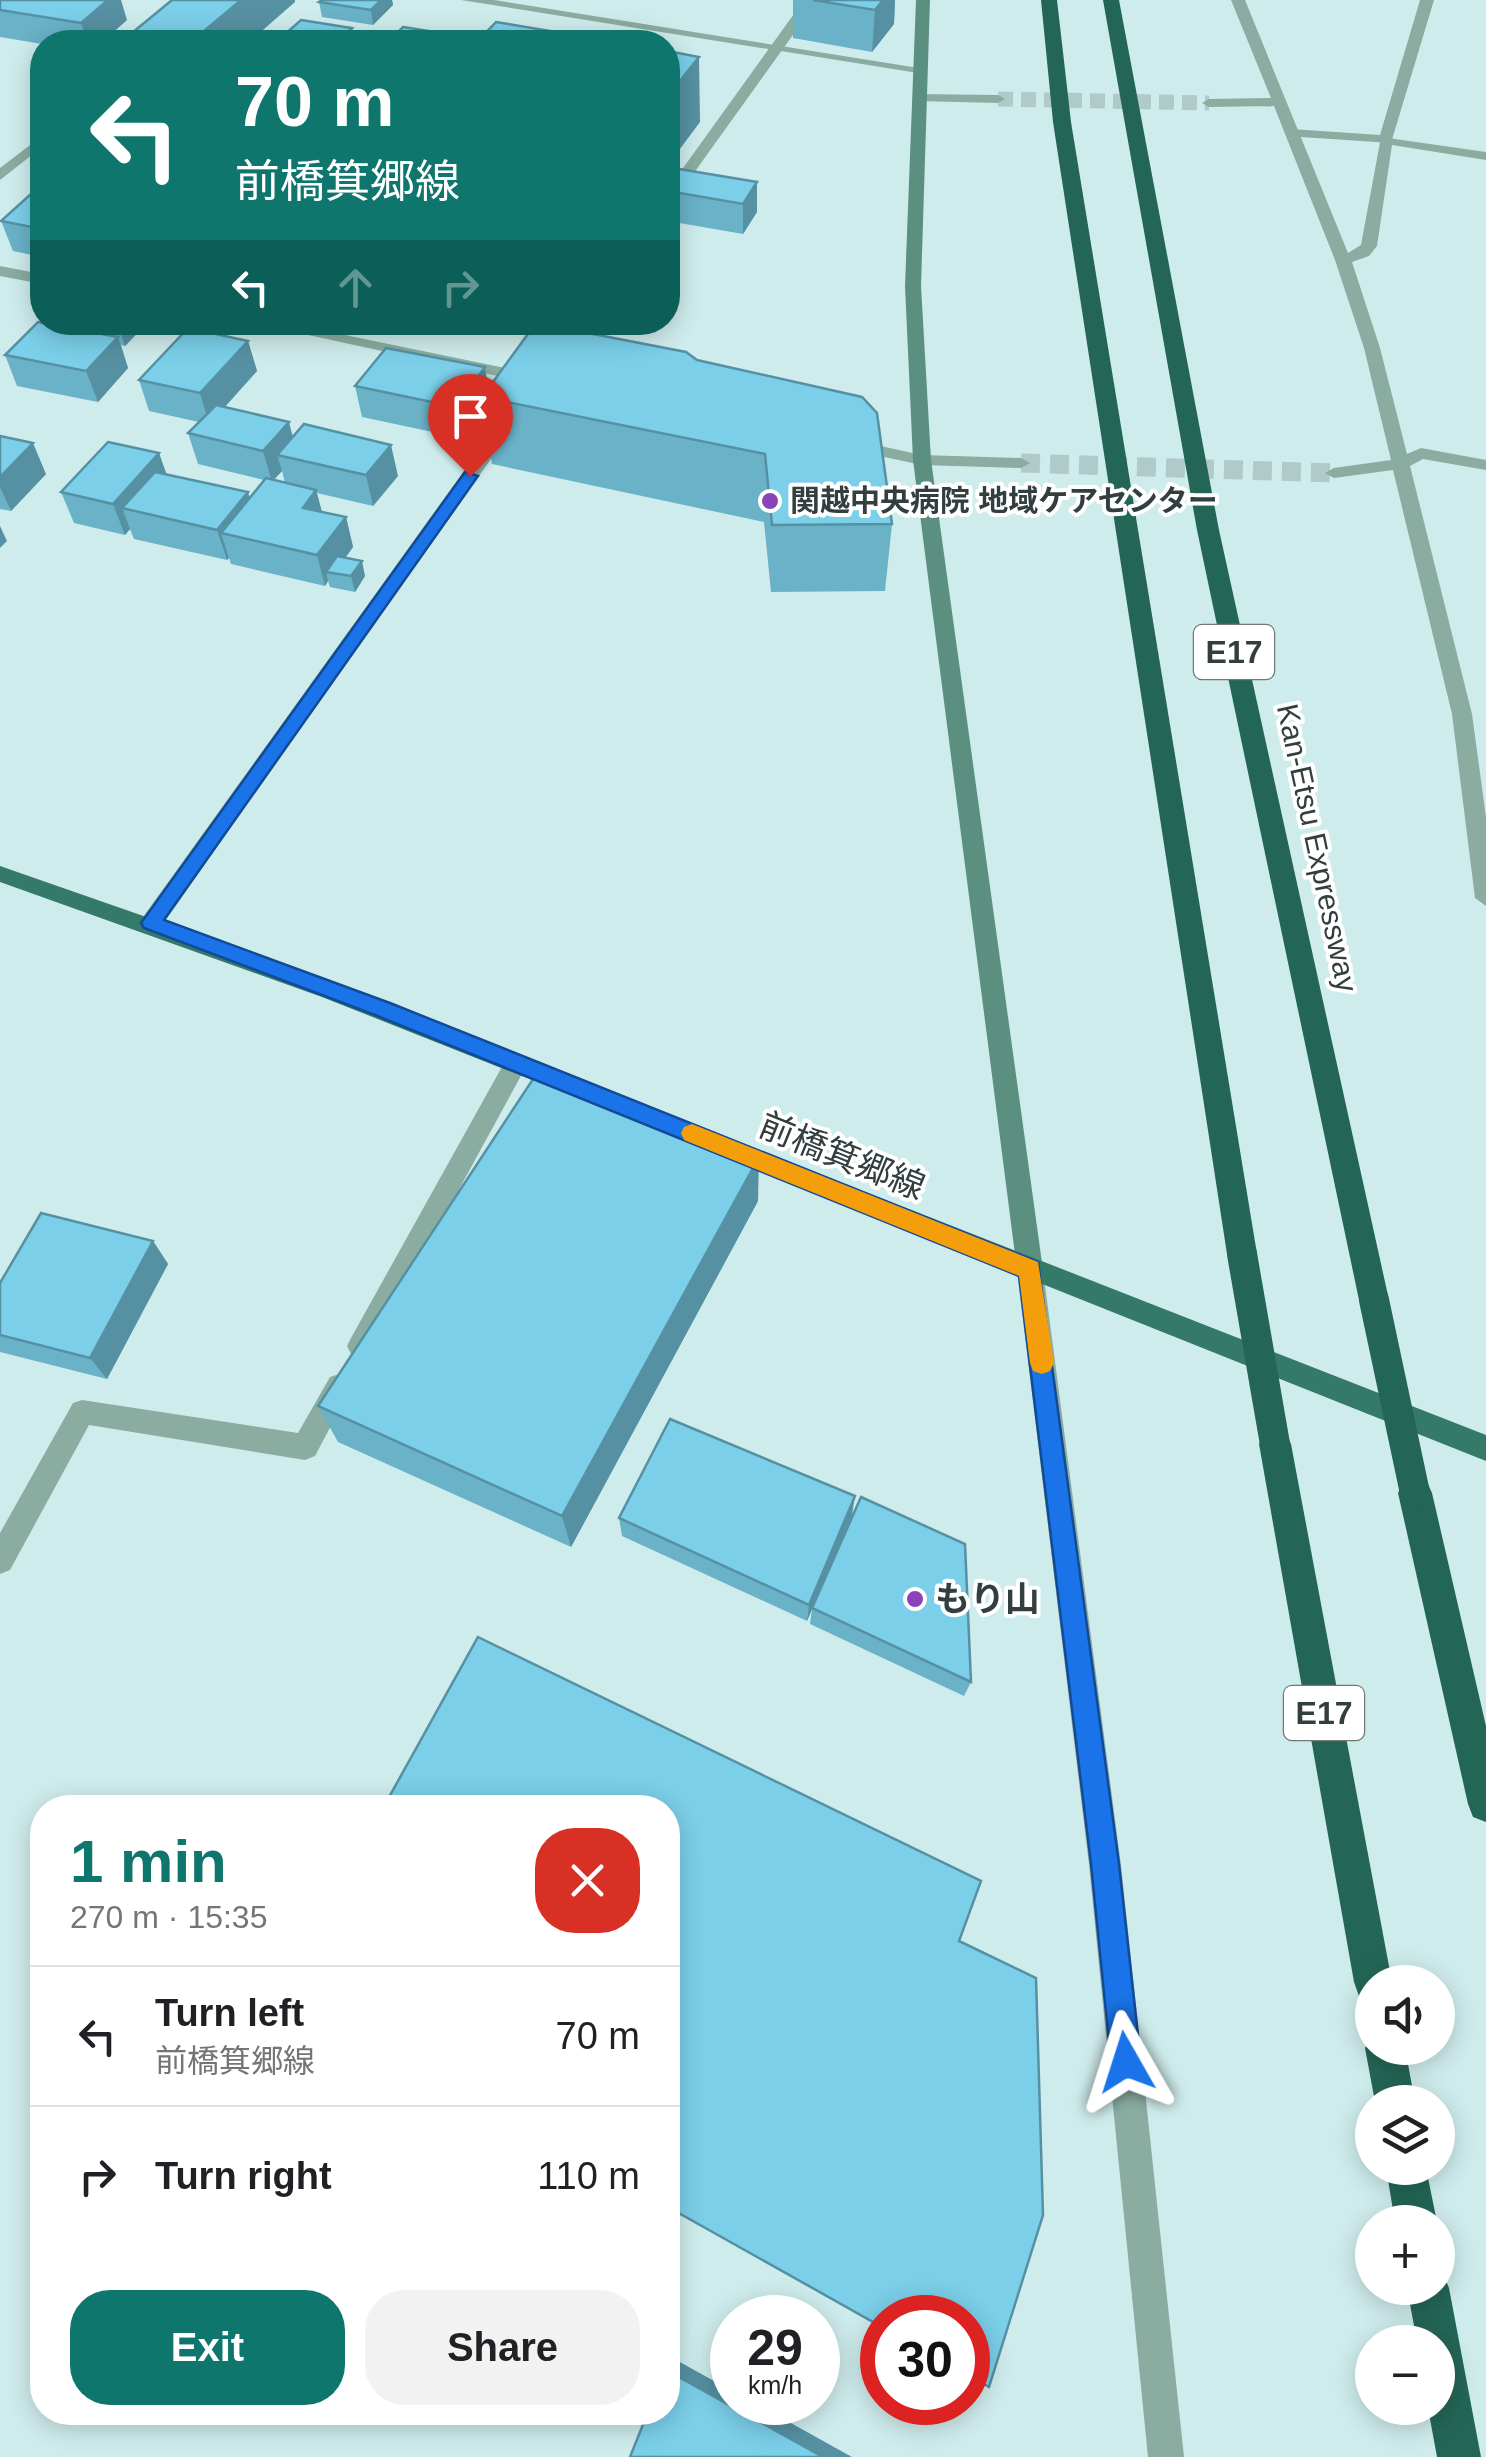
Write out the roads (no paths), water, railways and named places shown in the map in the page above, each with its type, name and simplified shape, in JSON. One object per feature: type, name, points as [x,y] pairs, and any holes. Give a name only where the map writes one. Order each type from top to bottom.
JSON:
[{"type":"highway","name":"E17","points":[[1049,0],[1062,122],[1242,1254],[1370,1965]]},
{"type":"highway","name":"Kan-Etsu Expressway","points":[[1111,0],[1208,530],[1415,1493],[1486,1804]]},
{"type":"highway","points":[[1431,2305],[1459,2457]]},
{"type":"main road","name":"前橋箕郷線","points":[[0,874],[151,923],[516,1062],[1030,1270],[1486,1448]]},
{"type":"street","points":[[468,0],[652,30]]},
{"type":"street","points":[[680,183],[811,0]]},
{"type":"street","points":[[923,0],[913,286],[922,460],[1105,1864],[1166,2457]]},
{"type":"street","points":[[1238,0],[1343,260],[1372,348],[1462,714],[1486,898]]},
{"type":"street","points":[[1343,260],[1364,253],[1369,246],[1386,140],[1427,0]]},
{"type":"street","points":[[680,35],[918,69]]},
{"type":"street","points":[[918,97],[998,99]]},
{"type":"street","points":[[1209,103],[1281,102]]},
{"type":"street","points":[[1292,133],[1386,140],[1486,156]]},
{"type":"street","points":[[0,176],[30,150]]},
{"type":"street","points":[[0,271],[30,277]]},
{"type":"street","points":[[307,335],[535,393]]},
{"type":"street","points":[[151,923],[535,393],[572,335]]},
{"type":"street","points":[[826,440],[922,460],[1021,463]]},
{"type":"street","points":[[1334,474],[1400,464],[1421,453],[1486,466]]},
{"type":"street","points":[[0,1560],[82,1412],[305,1447],[516,1062]]},
{"type":"tunnel","points":[[998,99],[1209,103]]},
{"type":"tunnel","points":[[1021,463],[1334,473]]},
{"type":"place","name":"関越中央病院 地域ケアセンター","points":[[770,501]]},
{"type":"place","name":"もり山","points":[[915,1599]]}]
